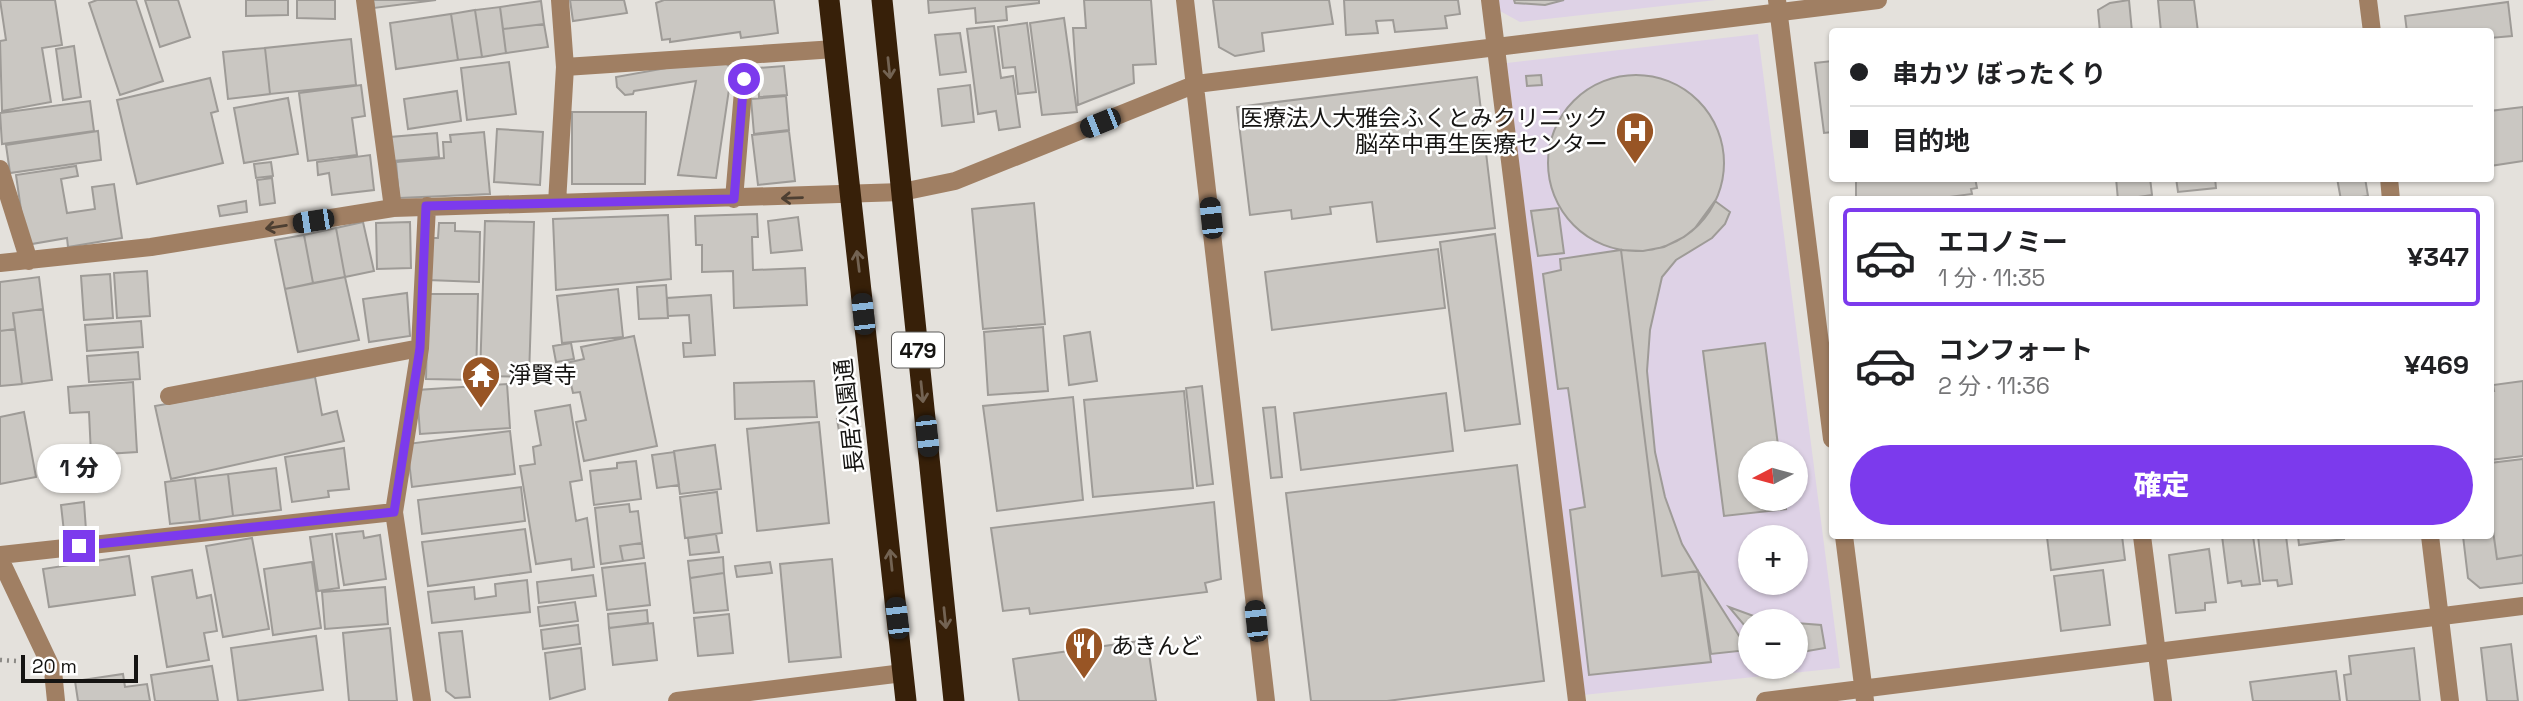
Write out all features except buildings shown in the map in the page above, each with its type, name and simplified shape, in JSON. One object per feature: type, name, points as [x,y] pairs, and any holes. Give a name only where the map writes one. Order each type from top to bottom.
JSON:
[{"type":"highway","name":"長居公園通","points":[[829,0],[906,701]]},
{"type":"highway","name":"479","points":[[882,0],[954,701]]},
{"type":"street","points":[[365,0],[393,208]]},
{"type":"street","points":[[557,203],[565,66],[560,0]]},
{"type":"street","points":[[1185,0],[1266,701]]},
{"type":"street","points":[[1490,0],[1577,701]]},
{"type":"street","points":[[0,263],[151,247],[393,208],[850,196],[902,192],[955,181],[1196,84],[1496,47],[1777,6],[1878,0]]},
{"type":"street","points":[[2368,0],[2372,28]]},
{"type":"street","points":[[1777,6],[1829,415]]},
{"type":"street","points":[[565,66],[835,49]]},
{"type":"street","points":[[734,199],[746,55]]},
{"type":"street","points":[[0,169],[29,261]]},
{"type":"street","points":[[422,701],[394,512],[420,348],[426,206]]},
{"type":"street","points":[[169,396],[420,348]]},
{"type":"street","points":[[56,701],[53,671],[0,557],[394,512]]},
{"type":"street","points":[[1844,539],[1865,695]]},
{"type":"street","points":[[2143,539],[2163,701]]},
{"type":"street","points":[[2430,539],[2450,701]]},
{"type":"street","points":[[1765,701],[1865,695],[2157,652],[2523,606]]},
{"type":"street","points":[[677,701],[903,673]]},
{"type":"shaded area","points":[[1499,0],[1716,0],[1520,22],[1500,11]]},
{"type":"shaded area","points":[[1758,34],[1840,668],[1808,671],[1808,609],[1738,609],[1738,679],[1583,695],[1507,63]]},
{"type":"place","name":"医療法人大雅会ふくとみクリニック 脳卒中再生医療センター","points":[[1635,165]]},
{"type":"place","name":"淨賢寺","points":[[481,409]]},
{"type":"place","name":"あきんど","points":[[1084,680]]},
{"type":"route","points":[[79,546],[394,512],[409,432],[420,348],[426,206],[734,199],[744,79]]}]
